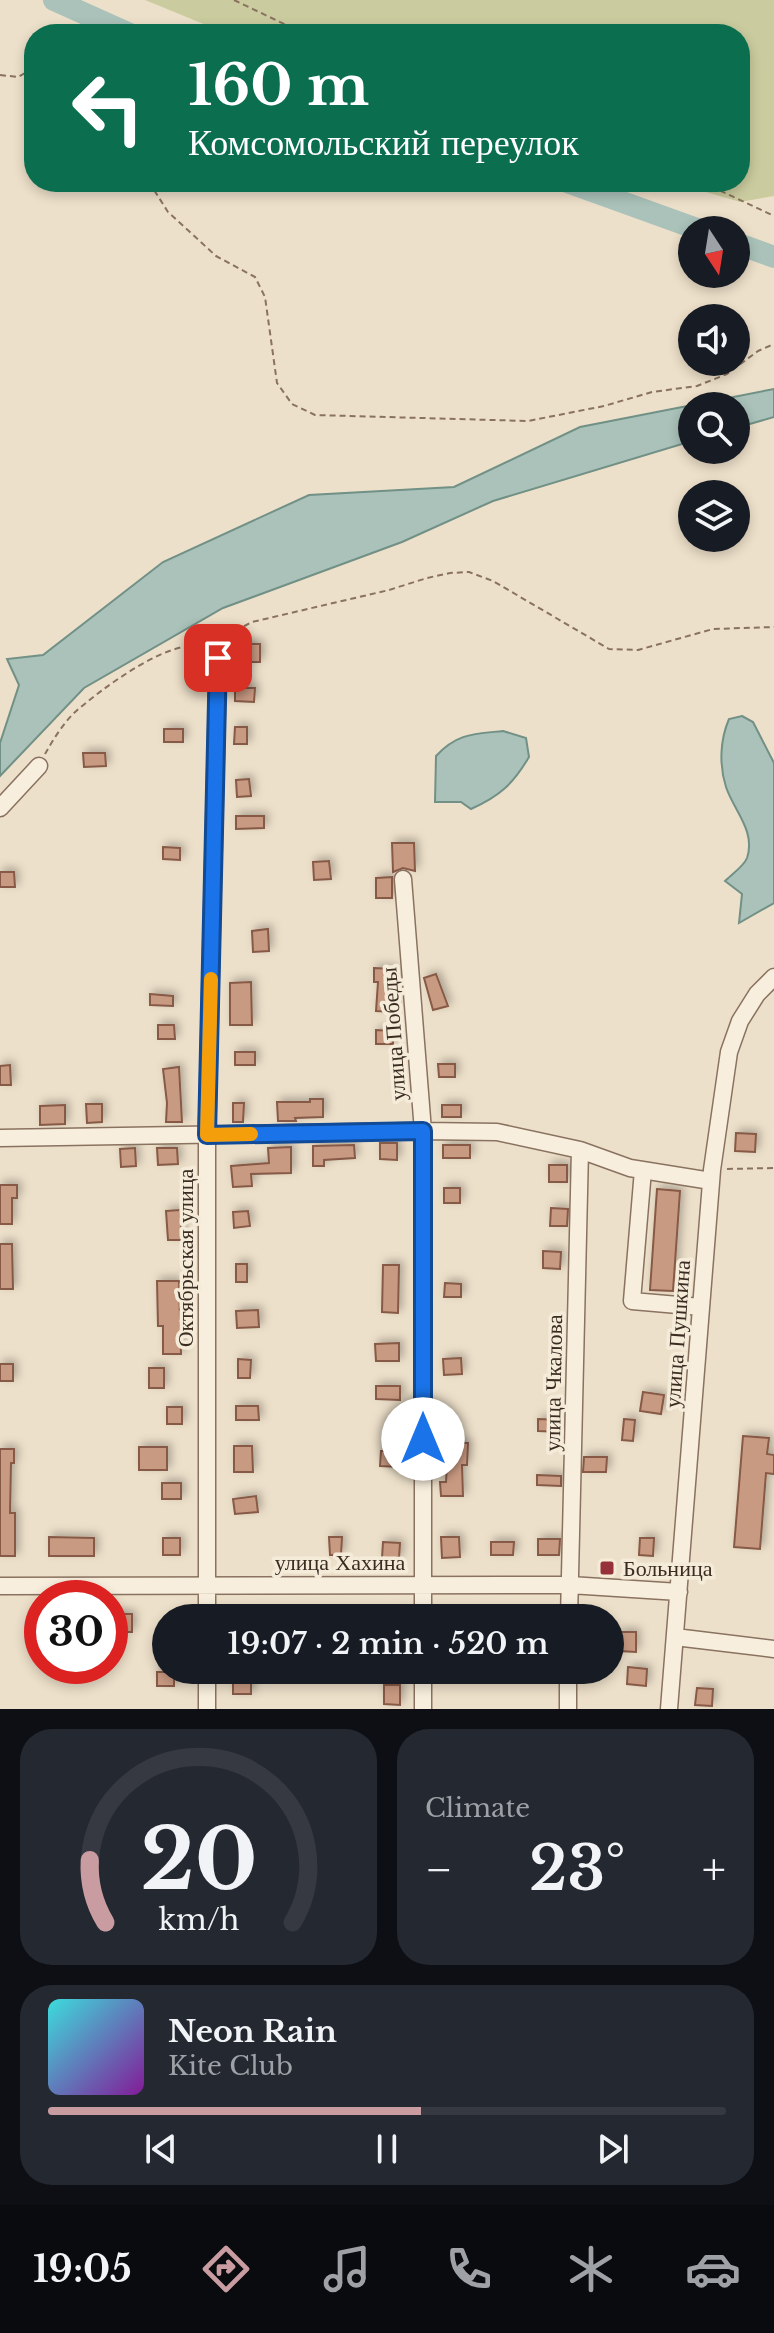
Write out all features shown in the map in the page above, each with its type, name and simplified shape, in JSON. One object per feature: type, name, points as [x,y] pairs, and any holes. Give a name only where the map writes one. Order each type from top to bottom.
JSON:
[{"type":"street","name":"Октябрьская улица","points":[[207,1604],[207,1135],[218,658]]},
{"type":"street","points":[[0,808],[39,766]]},
{"type":"street","name":"улица Победы","points":[[403,879],[423,1131],[423,1604]]},
{"type":"street","name":"улица Пушкина","points":[[669,1709],[711,1176],[729,1052],[740,1021],[757,994],[774,977]]},
{"type":"street","points":[[0,1138],[497,1132],[580,1150],[630,1168],[711,1176]]},
{"type":"street","name":"улица Чкалова","points":[[569,1604],[580,1150]]},
{"type":"street","points":[[643,1170],[632,1301],[701,1307]]},
{"type":"street","name":"улица Хахина","points":[[0,1586],[570,1585],[679,1592]]},
{"type":"street","points":[[675,1637],[774,1649]]},
{"type":"street","points":[[207,1684],[207,1709]]},
{"type":"street","points":[[423,1684],[423,1709]]},
{"type":"street","points":[[568,1684],[568,1709]]},
{"type":"path","points":[[234,0],[284,24]]},
{"type":"path","points":[[0,75],[18,77],[24,74]]},
{"type":"path","points":[[155,192],[168,212],[216,256],[255,277],[265,297],[277,383],[292,404],[315,415],[528,421],[604,406],[652,392],[697,386],[727,374],[758,351],[774,344]]},
{"type":"path","points":[[723,192],[774,216]]},
{"type":"path","points":[[39,766],[73,714],[131,671],[175,647],[202,646],[218,658],[220,643],[252,622],[450,573],[469,572],[493,581],[609,649],[638,650],[713,629],[774,627]]},
{"type":"path","points":[[711,1176],[774,1168]]},
{"type":"green space","points":[[145,0],[774,0],[774,196],[740,202],[706,192],[750,192],[750,24],[204,24]]},
{"type":"shaded area","points":[[774,389],[774,417],[750,424],[750,394]]},
{"type":"shaded area","points":[[678,408],[678,445],[493,501],[402,542],[223,608],[84,688],[0,776],[0,743],[19,685],[7,659],[43,655],[163,562],[309,495],[454,487],[580,427]]},
{"type":"shaded area","points":[[742,716],[753,722],[774,763],[774,903],[739,923],[742,894],[725,881],[747,858],[749,839],[726,787],[722,753],[729,719]]},
{"type":"shaded area","points":[[503,731],[526,738],[529,757],[511,782],[498,794],[471,809],[461,802],[435,802],[436,756],[459,739]]},
{"type":"building","points":[[237,644],[260,644],[260,662],[237,662]]},
{"type":"building","points":[[235,688],[255,688],[254,702],[235,701]]},
{"type":"building","points":[[235,727],[247,727],[247,744],[234,744]]},
{"type":"building","points":[[164,729],[183,729],[183,742],[164,742]]},
{"type":"building","points":[[83,753],[105,753],[106,766],[84,767]]},
{"type":"building","points":[[249,779],[251,796],[237,797],[236,780]]},
{"type":"building","points":[[236,816],[264,816],[264,828],[236,829]]},
{"type":"building","points":[[392,843],[414,843],[415,871],[403,868],[393,872]]},
{"type":"building","points":[[163,847],[180,848],[180,860],[163,859]]},
{"type":"building","points":[[329,861],[331,879],[314,880],[313,862]]},
{"type":"building","points":[[0,872],[14,872],[15,887],[0,887]]},
{"type":"building","points":[[392,877],[392,898],[376,898],[376,878]]},
{"type":"building","points":[[268,929],[269,951],[253,952],[252,931]]},
{"type":"building","points":[[374,968],[394,969],[393,1012],[376,1011],[378,982],[374,982]]},
{"type":"building","points":[[436,974],[448,1006],[433,1010],[424,978]]},
{"type":"building","points":[[251,982],[252,1025],[230,1025],[230,983]]},
{"type":"building","points":[[150,994],[173,996],[173,1006],[150,1005]]},
{"type":"building","points":[[158,1025],[174,1025],[175,1039],[158,1039]]},
{"type":"building","points":[[376,1030],[393,1031],[393,1044],[376,1044]]},
{"type":"building","points":[[235,1052],[255,1052],[255,1065],[235,1065]]},
{"type":"building","points":[[438,1064],[455,1064],[455,1077],[439,1077]]},
{"type":"building","points":[[10,1065],[11,1085],[0,1085],[0,1066]]},
{"type":"building","points":[[179,1067],[182,1122],[166,1122],[163,1069]]},
{"type":"building","points":[[310,1099],[323,1099],[323,1117],[278,1121],[277,1102],[310,1102]]},
{"type":"building","points":[[233,1103],[244,1103],[243,1122],[233,1122]]},
{"type":"building","points":[[86,1104],[102,1104],[102,1122],[87,1123]]},
{"type":"building","points":[[65,1105],[65,1124],[40,1125],[40,1106]]},
{"type":"building","points":[[442,1105],[461,1105],[461,1117],[442,1117]]},
{"type":"building","points":[[736,1133],[756,1134],[755,1152],[735,1151]]},
{"type":"building","points":[[380,1143],[397,1143],[397,1160],[380,1159]]},
{"type":"building","points":[[354,1145],[355,1158],[324,1160],[324,1166],[313,1166],[313,1146]]},
{"type":"building","points":[[443,1145],[470,1145],[470,1158],[443,1158]]},
{"type":"building","points":[[291,1147],[291,1173],[251,1174],[252,1186],[233,1187],[231,1166],[269,1163],[268,1148]]},
{"type":"building","points":[[135,1148],[136,1166],[121,1167],[120,1149]]},
{"type":"building","points":[[157,1148],[177,1148],[178,1164],[158,1165]]},
{"type":"building","points":[[549,1165],[567,1165],[567,1182],[549,1182]]},
{"type":"building","points":[[0,1185],[17,1185],[17,1198],[12,1198],[12,1224],[0,1224]]},
{"type":"building","points":[[444,1188],[460,1188],[460,1203],[444,1203]]},
{"type":"building","points":[[657,1189],[680,1191],[673,1291],[650,1290]]},
{"type":"building","points":[[551,1208],[568,1209],[567,1226],[550,1226]]},
{"type":"building","points":[[180,1210],[182,1240],[168,1240],[166,1211]]},
{"type":"building","points":[[248,1211],[250,1226],[234,1228],[233,1212]]},
{"type":"building","points":[[0,1244],[12,1244],[13,1289],[0,1289]]},
{"type":"building","points":[[543,1251],[561,1252],[560,1269],[543,1268]]},
{"type":"building","points":[[236,1264],[247,1264],[247,1282],[236,1282]]},
{"type":"building","points":[[383,1265],[399,1265],[398,1313],[382,1312]]},
{"type":"building","points":[[157,1281],[179,1281],[181,1354],[163,1354],[163,1326],[158,1326]]},
{"type":"building","points":[[445,1283],[461,1284],[461,1297],[444,1297]]},
{"type":"building","points":[[258,1310],[259,1327],[237,1328],[236,1311]]},
{"type":"building","points":[[399,1343],[399,1361],[376,1361],[375,1344]]},
{"type":"building","points":[[461,1358],[462,1374],[444,1375],[443,1359]]},
{"type":"building","points":[[238,1359],[251,1360],[250,1378],[238,1378]]},
{"type":"building","points":[[0,1364],[13,1364],[13,1381],[0,1381]]},
{"type":"building","points":[[149,1368],[164,1368],[164,1388],[149,1388]]},
{"type":"building","points":[[376,1386],[400,1386],[400,1400],[376,1399]]},
{"type":"building","points":[[643,1392],[664,1395],[661,1414],[640,1411]]},
{"type":"building","points":[[236,1406],[258,1406],[259,1420],[236,1420]]},
{"type":"building","points":[[167,1407],[182,1407],[182,1424],[167,1424]]},
{"type":"building","points":[[538,1419],[562,1420],[562,1432],[538,1431]]},
{"type":"building","points":[[624,1419],[635,1420],[633,1441],[622,1440]]},
{"type":"building","points":[[387,1426],[400,1426],[400,1467],[380,1466],[381,1451],[386,1451]]},
{"type":"building","points":[[743,1436],[769,1438],[767,1454],[774,1455],[774,1474],[766,1473],[760,1549],[734,1547]]},
{"type":"building","points":[[448,1443],[468,1443],[467,1465],[462,1465],[463,1496],[441,1496],[440,1482],[446,1482]]},
{"type":"building","points":[[234,1446],[252,1446],[253,1472],[234,1472]]},
{"type":"building","points":[[139,1447],[167,1447],[167,1470],[139,1470]]},
{"type":"building","points":[[0,1449],[14,1449],[10,1513],[15,1513],[15,1556],[0,1556]]},
{"type":"building","points":[[584,1457],[607,1457],[606,1472],[583,1472]]},
{"type":"building","points":[[537,1475],[561,1476],[561,1486],[537,1485]]},
{"type":"building","points":[[162,1483],[181,1483],[181,1499],[162,1499]]},
{"type":"building","points":[[256,1496],[258,1512],[235,1514],[233,1499]]},
{"type":"building","points":[[49,1537],[94,1538],[94,1556],[49,1556]]},
{"type":"building","points":[[329,1537],[342,1537],[341,1555],[330,1555]]},
{"type":"building","points":[[441,1537],[459,1537],[460,1557],[442,1558]]},
{"type":"building","points":[[163,1538],[180,1538],[180,1555],[163,1555]]},
{"type":"building","points":[[640,1538],[654,1538],[653,1556],[639,1555]]},
{"type":"building","points":[[538,1539],[560,1539],[559,1555],[538,1555]]},
{"type":"building","points":[[383,1542],[400,1543],[399,1559],[382,1558]]},
{"type":"building","points":[[491,1542],[514,1542],[513,1555],[491,1555]]},
{"type":"building","points":[[128,1614],[132,1614],[132,1632],[128,1632]]},
{"type":"building","points":[[624,1632],[636,1632],[636,1652],[624,1651]]},
{"type":"building","points":[[628,1667],[647,1669],[646,1686],[627,1684]]},
{"type":"building","points":[[233,1684],[251,1684],[251,1694],[233,1694]]},
{"type":"building","points":[[384,1685],[400,1685],[400,1705],[384,1704]]},
{"type":"building","points":[[697,1688],[713,1689],[712,1706],[695,1705]]},
{"type":"waterway","points":[[54,0],[108,24]]},
{"type":"waterway","points":[[595,192],[678,222]]},
{"type":"waterway","points":[[750,248],[774,257]]},
{"type":"slow traffic","points":[[211,979],[207,1135],[251,1134]]},
{"type":"place","name":"Больница","points":[[607,1568]]},
{"type":"route","points":[[218,658],[207,1135],[423,1131],[423,1439]]}]
